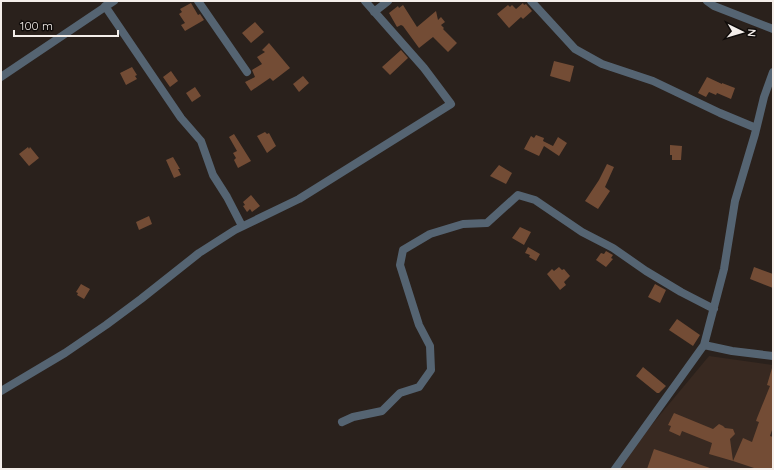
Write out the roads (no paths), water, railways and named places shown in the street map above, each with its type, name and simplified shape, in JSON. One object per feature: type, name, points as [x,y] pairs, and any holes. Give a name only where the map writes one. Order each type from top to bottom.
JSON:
[{"type":"street","points":[[1,78],[114,1]]},
{"type":"street","points":[[198,1],[247,72]]},
{"type":"street","points":[[1,391],[66,353],[141,299],[199,253],[242,226],[299,199],[451,104],[424,68],[365,1]]},
{"type":"street","points":[[374,12],[388,1]]},
{"type":"street","points":[[531,1],[575,49],[602,64],[653,81],[720,113],[756,128]]},
{"type":"street","points":[[707,1],[714,6],[773,29]]},
{"type":"street","points":[[105,6],[181,118],[200,141],[213,175],[227,197],[242,226]]},
{"type":"street","points":[[615,469],[704,345],[724,269],[735,201],[764,97],[773,72]]},
{"type":"street","points":[[342,422],[352,417],[382,411],[400,393],[419,387],[431,370],[430,346],[419,325],[400,265],[403,250],[430,234],[463,224],[487,223],[518,195],[535,200],[582,232],[613,248],[646,271],[681,292],[714,309]]},
{"type":"street","points":[[704,345],[732,351],[773,356]]}]
